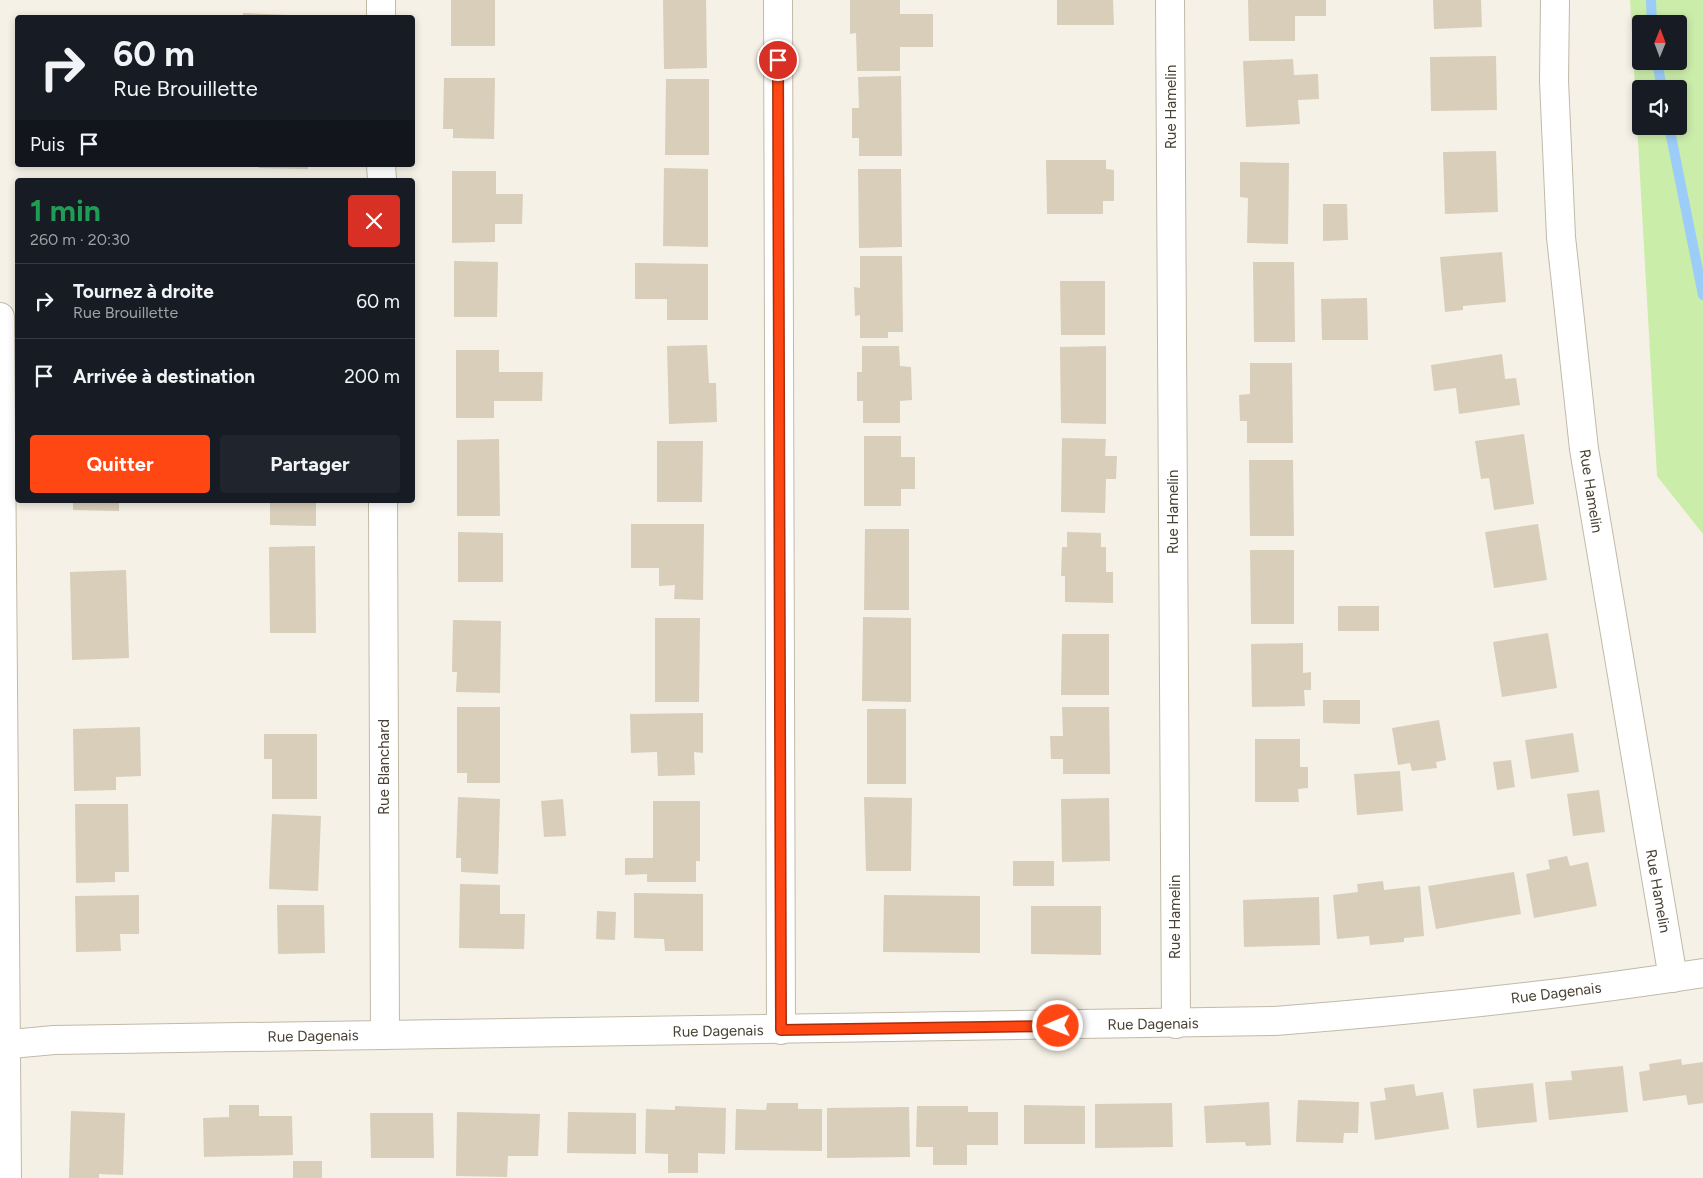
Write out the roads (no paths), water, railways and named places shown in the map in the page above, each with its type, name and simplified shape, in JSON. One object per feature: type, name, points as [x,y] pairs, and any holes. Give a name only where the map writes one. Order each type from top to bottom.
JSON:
[{"type":"street","points":[[381,0],[381,15]]},
{"type":"street","points":[[778,0],[781,1030]]},
{"type":"street","name":"Rue Hamelin","points":[[1170,0],[1176,1024]]},
{"type":"street","name":"Rue Hamelin","points":[[1555,0],[1554,81],[1561,238],[1584,449],[1673,978]]},
{"type":"street","points":[[0,317],[3,1044],[7,1178]]},
{"type":"street","name":"Rue Blanchard","points":[[383,503],[385,1035]]},
{"type":"street","name":"Rue Dagenais","points":[[3,1044],[64,1040],[1276,1021],[1404,1011],[1534,997],[1703,973]]},
{"type":"waterway","points":[[1651,0],[1652,15]]},
{"type":"waterway","points":[[1659,70],[1660,80]]},
{"type":"waterway","points":[[1671,135],[1703,295]]}]
